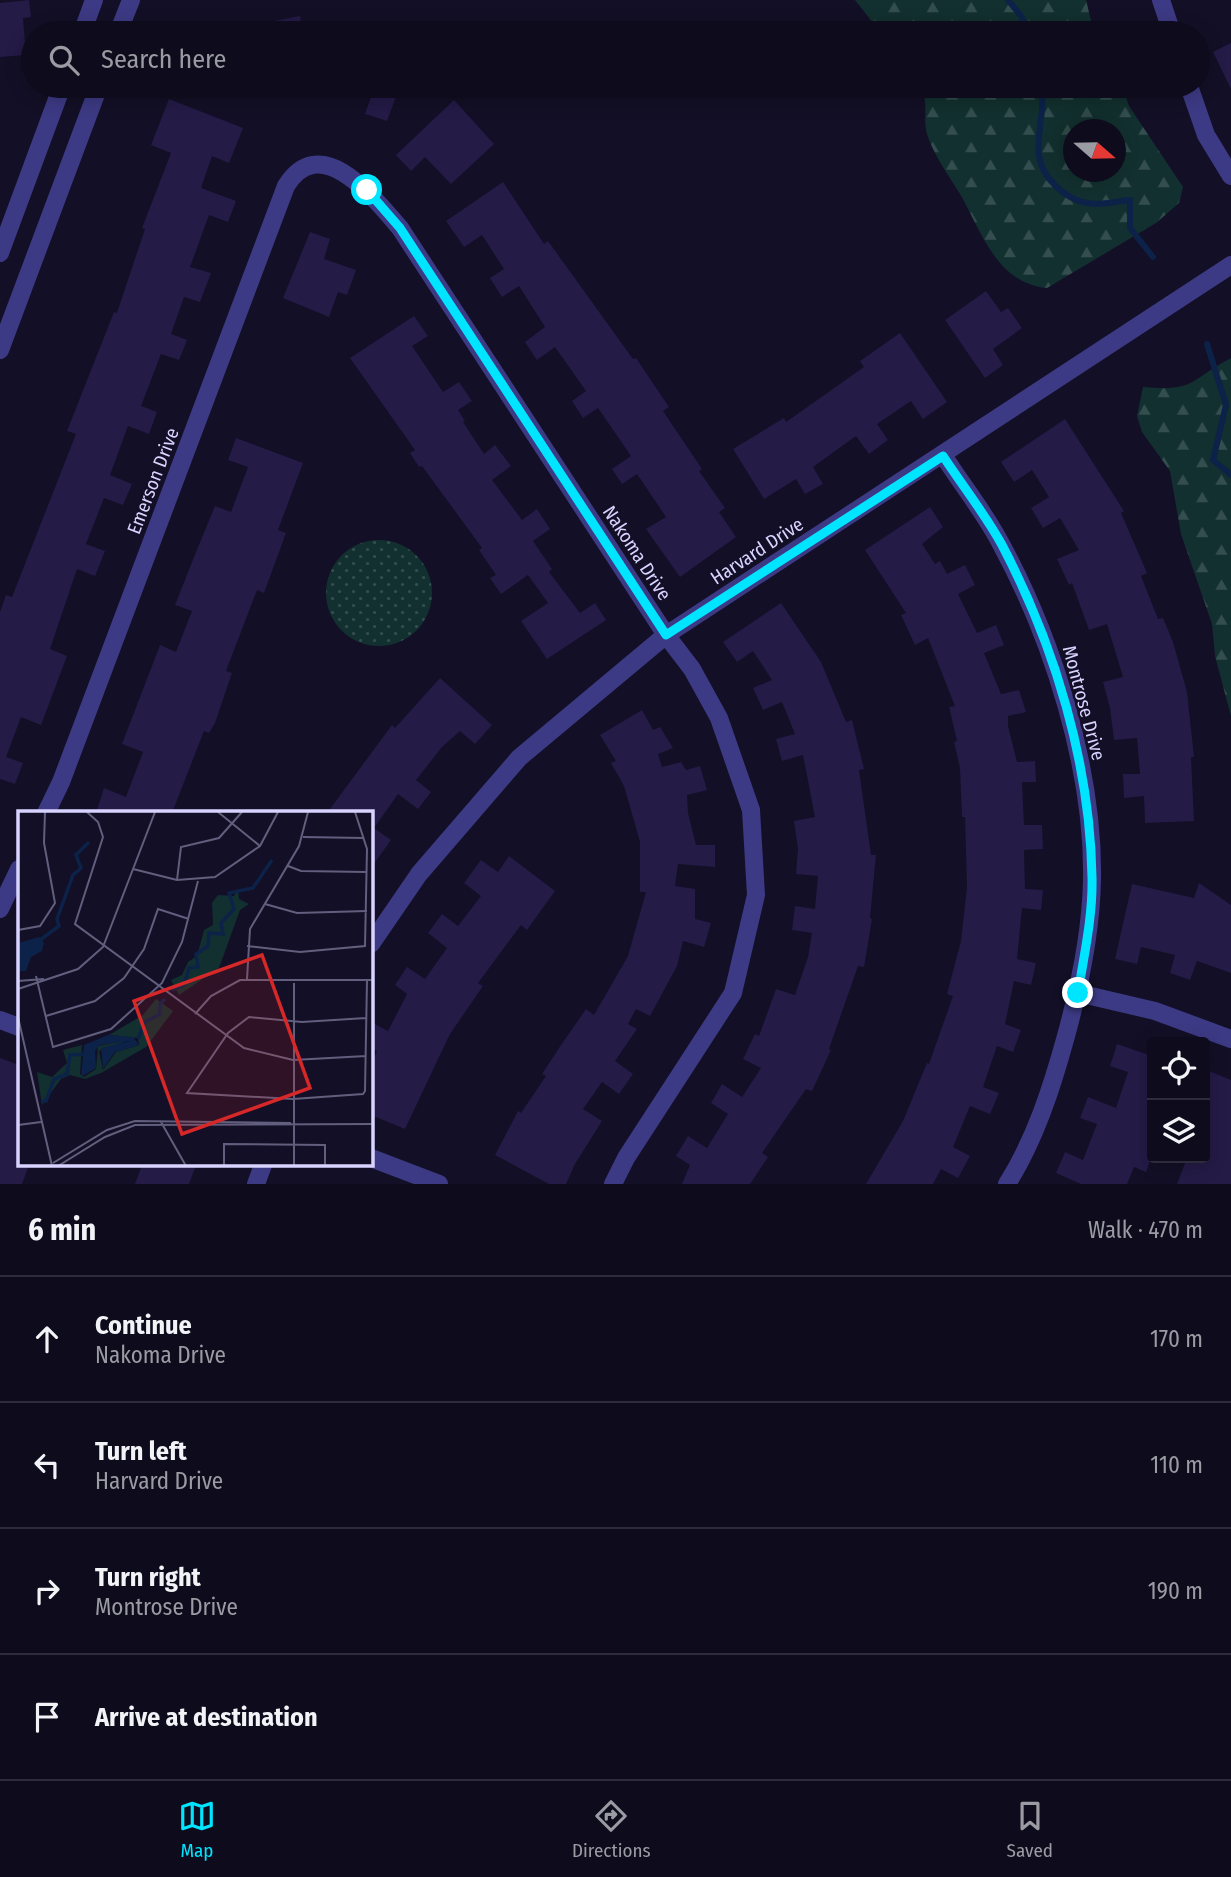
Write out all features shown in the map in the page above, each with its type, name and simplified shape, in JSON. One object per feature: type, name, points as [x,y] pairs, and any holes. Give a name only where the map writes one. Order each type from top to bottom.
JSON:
[{"type":"street","points":[[86,21],[94,0]]},
{"type":"street","points":[[123,21],[131,0]]},
{"type":"street","points":[[1161,0],[1168,21]]},
{"type":"street","points":[[0,253],[58,98]]},
{"type":"street","points":[[0,350],[94,98]]},
{"type":"street","points":[[1193,98],[1206,135],[1231,176]]},
{"type":"street","name":"Nakoma Drive","points":[[303,167],[321,163],[338,169],[367,190],[400,228],[666,635],[692,669],[719,718],[751,810],[756,895],[733,993],[626,1158],[613,1184]]},
{"type":"street","name":"Emerson Drive","points":[[47,811],[66,769],[286,186],[303,167]]},
{"type":"street","name":"Harvard Drive","points":[[373,941],[419,874],[519,758],[666,635],[1231,265]]},
{"type":"street","name":"Montrose Drive","points":[[943,456],[1001,544],[1047,644],[1077,751],[1088,820],[1092,879],[1088,933],[1078,993],[1057,1070],[1035,1127],[1007,1184]]},
{"type":"street","points":[[0,909],[18,871]]},
{"type":"street","points":[[1078,993],[1164,1014],[1231,1039]]},
{"type":"street","points":[[0,1020],[18,1027]]},
{"type":"street","points":[[373,1159],[439,1184]]},
{"type":"street","points":[[256,1184],[262,1167]]},
{"type":"green space","points":[[855,0],[1086,0],[1091,21],[872,21]]},
{"type":"green space","points":[[924,98],[1126,98],[1183,187],[1179,203],[1156,223],[1047,288],[1030,284],[1015,277],[993,253],[938,159],[925,124]]},
{"type":"green space","points":[[1231,358],[1231,716],[1215,656],[1212,624],[1181,534],[1170,471],[1142,432],[1137,416],[1143,387],[1183,386]]},
{"type":"green space","points":[[379,540],[399,544],[416,556],[428,573],[432,593],[428,613],[416,630],[399,642],[379,646],[359,642],[342,630],[330,613],[326,593],[330,573],[342,556],[359,544]]},
{"type":"building","points":[[29,0],[31,17],[21,21],[21,55],[0,57],[0,3]]},
{"type":"building","points":[[300,16],[301,21],[274,21]]},
{"type":"building","points":[[1231,43],[1231,89],[1213,52]]},
{"type":"building","points":[[371,98],[396,98],[387,121],[365,114]]},
{"type":"building","points":[[169,99],[243,128],[229,163],[212,156],[201,188],[236,201],[228,222],[209,215],[190,267],[211,273],[200,302],[184,297],[171,334],[187,340],[179,360],[161,354],[141,406],[157,412],[149,434],[128,426],[110,475],[132,484],[123,505],[104,498],[86,544],[105,551],[95,576],[77,569],[50,649],[67,656],[41,725],[21,717],[6,757],[23,763],[15,784],[0,779],[0,612],[6,595],[12,597],[76,434],[67,431],[114,312],[117,313],[145,229],[142,228],[171,153],[151,145]]},
{"type":"building","points":[[454,100],[494,144],[451,184],[425,157],[411,171],[396,155]]},
{"type":"building","points":[[503,182],[544,244],[548,241],[633,359],[636,358],[669,407],[663,411],[725,508],[719,512],[736,537],[680,577],[646,529],[666,517],[637,474],[622,484],[612,469],[631,456],[598,408],[583,418],[572,401],[586,391],[555,347],[537,360],[525,342],[545,327],[519,286],[502,297],[490,278],[504,269],[482,235],[464,247],[446,221]]},
{"type":"building","points":[[310,232],[330,239],[324,259],[356,270],[347,295],[338,292],[329,317],[283,298]]},
{"type":"building","points":[[986,291],[1001,312],[1008,308],[1022,328],[993,349],[1003,365],[985,378],[945,320]]},
{"type":"building","points":[[414,316],[428,336],[412,346],[443,392],[459,382],[472,401],[458,410],[465,421],[463,422],[484,454],[495,445],[511,466],[492,480],[522,520],[537,509],[550,529],[533,541],[552,569],[549,572],[580,613],[595,603],[606,620],[547,659],[521,621],[548,603],[528,575],[501,594],[490,578],[496,575],[479,550],[482,548],[422,466],[419,467],[410,453],[415,450],[350,358]]},
{"type":"building","points":[[900,333],[947,402],[923,419],[911,401],[877,424],[888,440],[869,454],[856,436],[813,467],[823,484],[805,494],[796,479],[764,499],[733,449],[784,418],[786,422],[864,367],[860,361]]},
{"type":"building","points":[[1065,419],[1124,511],[1121,513],[1147,573],[1141,576],[1158,619],[1163,618],[1173,642],[1187,692],[1194,757],[1191,757],[1194,821],[1145,823],[1144,796],[1124,798],[1123,774],[1140,774],[1137,738],[1114,740],[1103,682],[1123,677],[1107,624],[1089,630],[1072,583],[1069,585],[1057,559],[1079,550],[1060,518],[1043,528],[1031,508],[1049,497],[1032,470],[1014,482],[1001,462]]},
{"type":"building","points":[[236,438],[303,463],[278,530],[286,533],[264,593],[257,590],[226,671],[232,673],[215,723],[209,733],[204,731],[173,811],[97,810],[104,788],[126,797],[143,752],[122,744],[160,645],[176,652],[192,611],[175,605],[215,506],[231,512],[248,467],[228,460]]},
{"type":"building","points":[[930,507],[943,527],[922,544],[935,564],[940,561],[947,574],[965,565],[975,585],[958,594],[977,633],[996,625],[1004,645],[984,653],[1001,694],[1019,690],[1026,712],[1008,716],[1008,726],[1017,762],[1035,761],[1036,782],[1022,782],[1024,825],[1042,825],[1043,849],[1024,850],[1025,889],[1043,890],[1041,910],[1022,908],[1017,959],[1036,963],[1031,985],[1014,981],[1005,1024],[1021,1030],[1013,1052],[997,1046],[983,1087],[999,1093],[990,1114],[970,1106],[953,1147],[970,1156],[958,1178],[941,1169],[933,1184],[866,1184],[903,1121],[927,1063],[929,1064],[953,996],[947,994],[961,941],[967,887],[965,817],[962,817],[960,768],[954,742],[957,741],[949,707],[955,706],[928,638],[915,645],[901,615],[906,613],[865,550]]},
{"type":"building","points":[[781,603],[821,662],[846,722],[852,720],[864,769],[859,770],[871,855],[876,855],[872,919],[864,967],[858,966],[829,1049],[831,1050],[812,1091],[806,1089],[762,1153],[768,1157],[750,1184],[682,1184],[690,1165],[676,1156],[688,1136],[707,1148],[728,1114],[711,1103],[722,1084],[742,1097],[761,1068],[743,1059],[755,1034],[759,1036],[776,989],[795,995],[808,957],[812,933],[792,930],[795,906],[815,909],[818,876],[796,874],[798,849],[794,821],[815,817],[803,755],[782,761],[776,739],[795,734],[782,702],[763,710],[753,688],[772,680],[753,651],[737,662],[723,642]]},
{"type":"building","points":[[440,678],[492,725],[475,744],[460,731],[442,747],[416,780],[431,792],[418,809],[398,794],[374,828],[391,840],[373,865],[373,811],[328,811],[392,725],[395,728]]},
{"type":"building","points":[[642,710],[653,730],[660,727],[673,748],[658,754],[662,767],[681,762],[686,770],[700,766],[707,790],[687,795],[688,813],[696,845],[715,845],[715,867],[678,864],[675,886],[695,889],[695,919],[711,923],[704,947],[683,941],[677,966],[650,1016],[636,1009],[628,1024],[637,1029],[615,1061],[633,1074],[619,1094],[602,1082],[583,1109],[602,1121],[575,1164],[566,1184],[549,1184],[495,1155],[518,1111],[521,1113],[546,1076],[542,1074],[561,1045],[586,1009],[594,1015],[628,956],[646,892],[640,892],[640,842],[624,786],[611,763],[616,761],[600,735]]},
{"type":"building","points":[[509,856],[555,891],[527,930],[521,925],[478,983],[483,986],[450,1034],[405,1129],[373,1116],[373,1060],[377,1051],[373,1048],[373,1023],[388,1031],[407,994],[395,985],[407,967],[425,979],[447,948],[428,933],[442,914],[458,926],[481,896],[464,883],[481,860],[498,872]]},
{"type":"building","points":[[1199,883],[1231,905],[1231,973],[1197,961],[1190,980],[1170,973],[1175,955],[1141,947],[1137,964],[1115,959],[1132,884],[1194,898]]},
{"type":"building","points":[[1117,1044],[1147,1054],[1147,1163],[1149,1163],[1146,1172],[1134,1167],[1127,1184],[1081,1184],[1056,1173],[1065,1152],[1083,1160],[1097,1124],[1080,1118],[1088,1097],[1116,1108],[1128,1072],[1110,1066]]},
{"type":"building","points":[[0,1058],[18,1065],[18,1167],[28,1167],[22,1184],[0,1184]]},
{"type":"building","points":[[1210,1071],[1231,1080],[1231,1184],[1177,1184],[1185,1163],[1210,1163]]},
{"type":"building","points":[[141,1167],[195,1167],[189,1184],[135,1184]]},
{"type":"waterway","points":[[1008,0],[1023,21]]},
{"type":"waterway","points":[[1042,98],[1038,147],[1045,172],[1063,192],[1079,201],[1097,204],[1130,200],[1130,228],[1153,257]]},
{"type":"waterway","points":[[1207,344],[1226,405],[1213,460],[1231,475]]},
{"type":"route","points":[[367,190],[400,228],[666,635],[943,456],[1001,544],[1047,644],[1077,751],[1088,820],[1092,879],[1088,933],[1078,993]]}]
